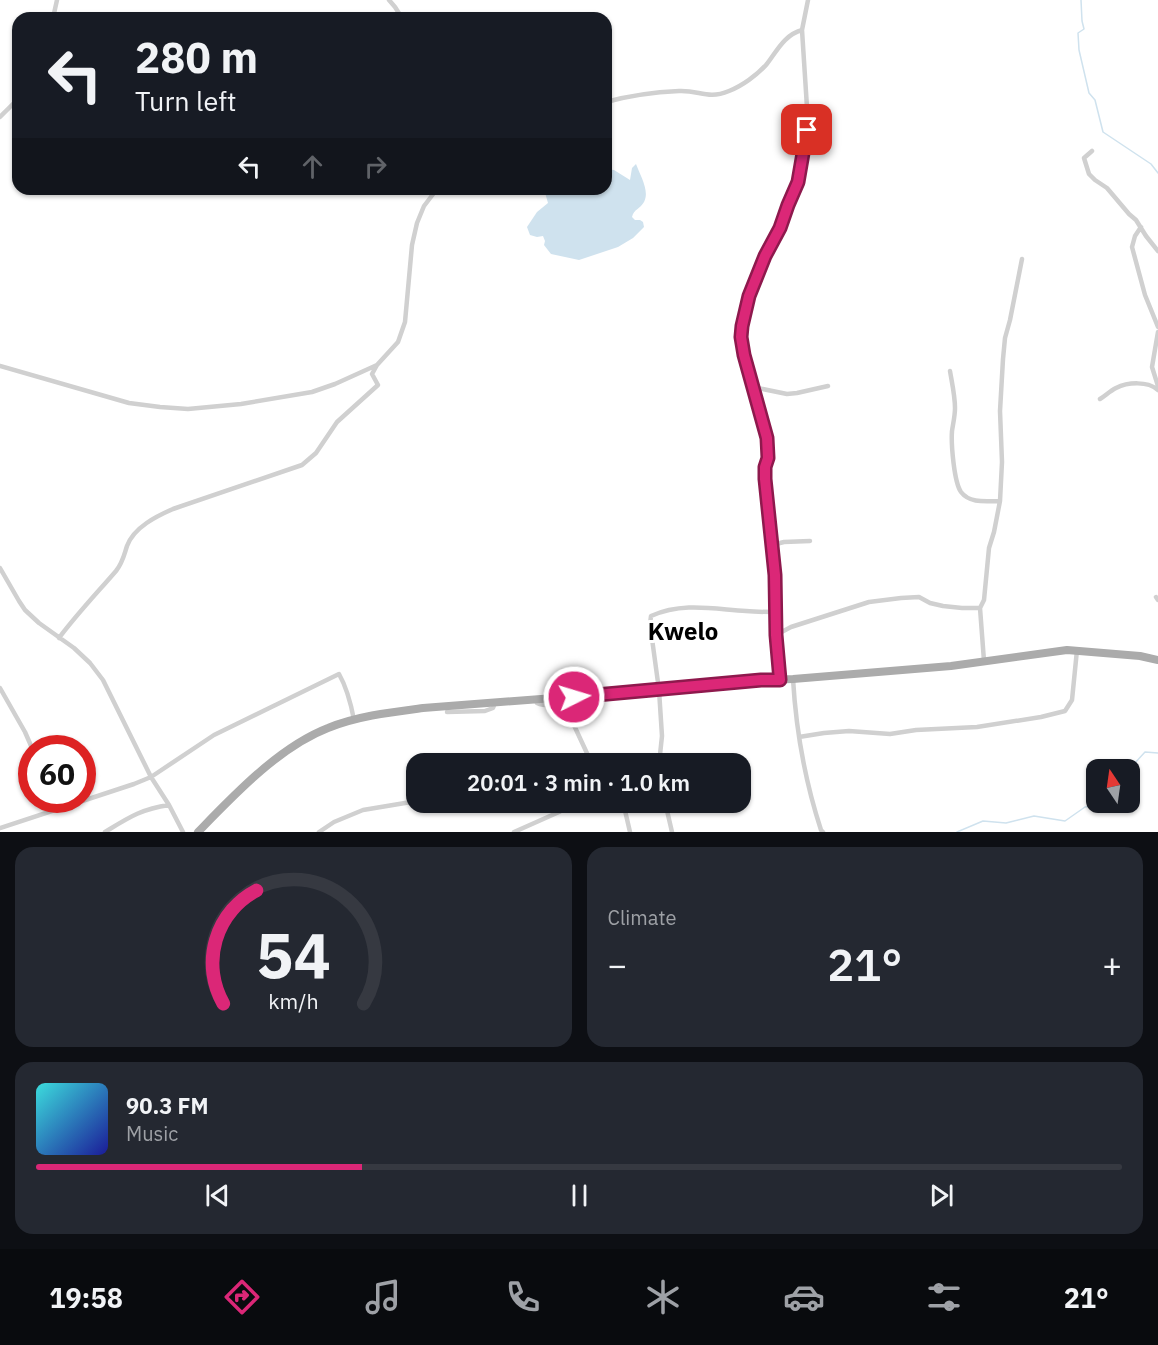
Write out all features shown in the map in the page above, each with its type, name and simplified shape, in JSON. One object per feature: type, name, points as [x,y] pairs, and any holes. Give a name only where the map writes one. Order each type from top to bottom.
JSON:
[{"type":"main road","points":[[198,832],[265,768],[289,749],[327,728],[402,710],[951,666],[1067,650],[1140,656],[1158,660]]},
{"type":"street","points":[[388,0],[398,12]]},
{"type":"street","points":[[780,680],[776,635],[775,575],[765,479],[768,458],[767,438],[741,337],[749,296],[798,182],[808,123],[802,30],[808,0]]},
{"type":"street","points":[[612,101],[680,91],[709,96],[726,92],[740,86],[757,74],[789,36],[802,30]]},
{"type":"street","points":[[0,117],[12,105]]},
{"type":"street","points":[[1092,151],[1084,158],[1089,174],[1107,188],[1136,220],[1158,251]]},
{"type":"street","points":[[59,638],[76,615],[118,569],[130,540],[142,527],[173,509],[302,465],[316,453],[337,422],[378,384],[372,374],[401,337],[405,322],[412,245],[417,223],[424,207],[433,195]]},
{"type":"street","points":[[1141,227],[1132,247],[1145,295],[1158,327]]},
{"type":"street","points":[[984,661],[980,608],[984,600],[989,548],[1000,501],[1002,462],[1000,411],[1003,359],[1005,338],[1022,259]]},
{"type":"street","points":[[1158,332],[1152,367],[1158,388]]},
{"type":"street","points":[[0,366],[129,403],[188,409],[241,404],[312,392],[377,365]]},
{"type":"street","points":[[950,371],[955,409],[952,430],[953,450],[960,491],[976,501],[1000,501]]},
{"type":"street","points":[[1100,399],[1116,388],[1128,384],[1148,384],[1158,388]]},
{"type":"street","points":[[753,387],[787,394],[828,386]]},
{"type":"street","points":[[772,545],[810,541]]},
{"type":"street","points":[[0,568],[25,610],[90,663],[103,680],[151,777],[183,832]]},
{"type":"street","points":[[0,587],[9,585]]},
{"type":"street","points":[[776,635],[791,627],[869,602],[919,597],[943,606],[980,608]]},
{"type":"street","points":[[660,753],[662,736],[659,690],[650,624],[651,615],[662,611],[701,607],[775,612]]},
{"type":"street","points":[[799,737],[849,731],[890,734],[916,730],[977,727],[1065,711],[1072,700],[1077,650]]},
{"type":"street","points":[[96,796],[151,777],[214,735],[339,674],[350,700],[354,720]]},
{"type":"street","points":[[793,679],[795,713],[809,789],[823,832]]},
{"type":"street","points":[[0,688],[26,735]]},
{"type":"street","points":[[536,700],[541,705],[561,704],[570,707],[572,721],[587,753]]},
{"type":"street","points":[[447,712],[485,711],[492,708],[495,703]]},
{"type":"street","points":[[319,832],[334,822],[363,810],[406,803]]},
{"type":"street","points":[[105,832],[144,810],[169,805]]},
{"type":"street","points":[[0,828],[45,813]]},
{"type":"street","points":[[514,832],[557,813]]},
{"type":"street","points":[[626,813],[630,832]]},
{"type":"street","points":[[668,813],[672,832]]},
{"type":"water","points":[[636,164],[646,193],[644,202],[632,217],[643,222],[644,227],[633,238],[618,247],[579,260],[551,254],[544,245],[543,236],[530,235],[527,227],[537,212],[548,203],[546,195],[612,195],[612,170],[630,180],[632,168]]},
{"type":"waterway","points":[[1081,0],[1084,29],[1078,33],[1079,50],[1089,93],[1095,100],[1103,132],[1151,164],[1158,173]]},
{"type":"waterway","points":[[1139,759],[1145,752],[1158,753]]},
{"type":"waterway","points":[[957,832],[983,821],[1006,823],[1034,816],[1065,821],[1086,807]]},
{"type":"district","name":"Kwelo","points":[[683,631]]},
{"type":"route","points":[[574,697],[780,680],[776,635],[775,575],[765,479],[768,458],[767,438],[741,337],[749,296],[798,182],[807,130]]}]
